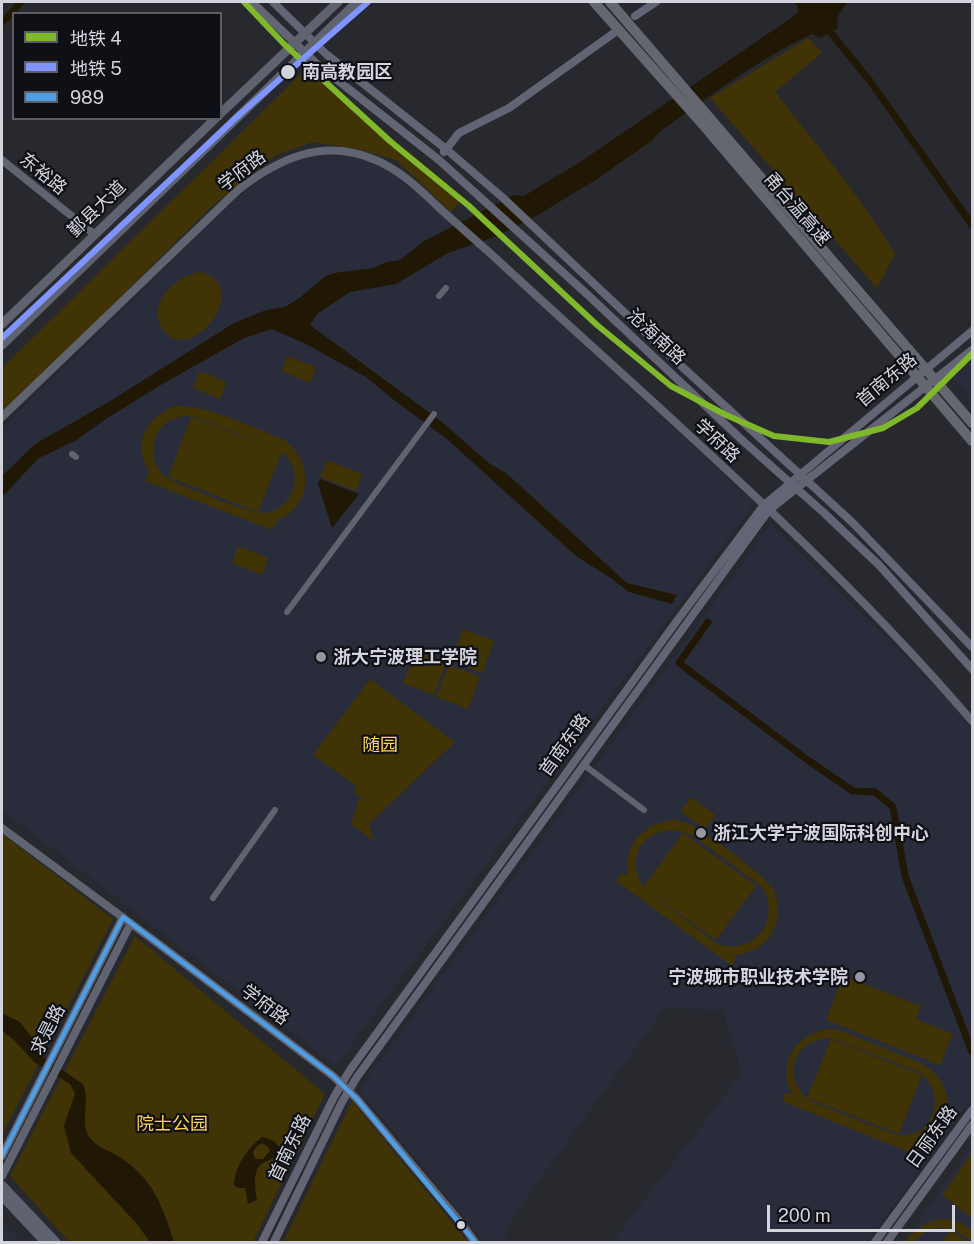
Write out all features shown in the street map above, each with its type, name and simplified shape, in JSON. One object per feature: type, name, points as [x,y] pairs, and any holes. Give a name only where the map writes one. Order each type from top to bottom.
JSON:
[{"type":"highway","name":"甬台温高速","points":[[594,2],[667,76],[922,373],[952,407],[972,423]]},
{"type":"highway","name":"甬台温高速","points":[[610,2],[667,76]]},
{"type":"highway","name":"甬台温高速","points":[[952,407],[972,441]]},
{"type":"main road","name":"沧海南路","points":[[252,2],[317,64],[438,159],[794,486],[880,566],[972,669]]},
{"type":"main road","name":"沧海南路","points":[[273,2],[326,54],[502,196],[678,363],[804,478],[881,552],[972,647]]},
{"type":"main road","name":"鄞县大道","points":[[2,345],[309,38],[338,2]]},
{"type":"main road","name":"鄞县大道","points":[[222,112],[309,38],[357,2]]},
{"type":"main road","points":[[635,16],[656,2]]},
{"type":"main road","points":[[438,159],[459,133],[509,108],[614,33]]},
{"type":"main road","name":"鄞县大道","points":[[2,324],[214,120]]},
{"type":"main road","name":"首南东路","points":[[804,478],[972,331]]},
{"type":"main road","name":"首南东路","points":[[262,1242],[341,1084],[527,825],[766,508],[972,350]]},
{"type":"main road","name":"首南东路","points":[[274,1242],[357,1077],[584,765],[766,508]]},
{"type":"main road","name":"日丽东路","points":[[875,1242],[972,1110]]},
{"type":"main road","name":"日丽东路","points":[[887,1242],[972,1125]]},
{"type":"main road","points":[[2,1185],[56,1242]]},
{"type":"main road","points":[[2,1196],[45,1242]]},
{"type":"street","name":"学府路","points":[[2,417],[238,190],[259,174],[280,161],[318,151],[343,151],[372,158],[394,170],[458,224],[826,563],[884,622],[972,721]]},
{"type":"street","name":"东裕路","points":[[2,160],[94,234]]},
{"type":"street","points":[[439,296],[446,288]]},
{"type":"street","points":[[287,612],[434,414]]},
{"type":"street","points":[[584,765],[644,810]]},
{"type":"street","points":[[213,898],[275,810]]},
{"type":"street","name":"学府路","points":[[2,828],[131,923],[349,1091],[475,1242]]},
{"type":"street","name":"求是路","points":[[2,1156],[123,917]]},
{"type":"street","name":"求是路","points":[[2,1176],[131,923]]},
{"type":"shaded area","points":[[794,2],[848,2],[838,17],[838,28],[821,38],[812,34],[752,68],[658,133],[653,140],[597,179],[538,215],[497,236],[448,253],[396,284],[350,292],[317,314],[310,325],[442,422],[490,464],[506,473],[627,583],[677,595],[672,604],[629,592],[576,556],[447,439],[366,377],[304,343],[272,329],[244,338],[159,386],[75,441],[39,458],[2,497],[2,476],[35,444],[107,403],[234,323],[266,310],[285,307],[326,276],[374,268],[386,262],[400,260],[424,241],[514,195],[524,196],[583,160],[794,16],[798,12],[798,7]]},
{"type":"shaded area","name":"浙大宁波理工学院","points":[[320,155],[352,156],[394,170],[755,503],[336,1066],[2,810],[2,428],[256,181],[268,172],[295,160]]},
{"type":"shaded area","points":[[972,362],[972,401],[952,377]]},
{"type":"shaded area","points":[[320,479],[359,494],[332,528],[318,484]]},
{"type":"shaded area","name":"浙江大学宁波国际科创中心","points":[[771,524],[950,701],[972,731],[972,1098],[867,1242],[612,1242],[742,1073],[723,1010],[665,1008],[535,1186],[511,1222],[504,1240],[484,1242],[359,1090]]},
{"type":"shaded area","points":[[2,1013],[20,1022],[32,1038],[40,1055],[83,1084],[86,1097],[85,1125],[90,1138],[133,1167],[150,1185],[161,1206],[174,1242],[150,1242],[136,1223],[71,1153],[64,1126],[75,1094],[70,1084],[34,1062],[14,1040],[2,1031]]},
{"type":"shaded area","points":[[262,1137],[272,1140],[280,1148],[281,1154],[257,1169],[255,1180],[257,1200],[248,1204],[245,1188],[238,1188],[234,1185],[235,1178],[243,1158]],"holes":[[[262,1143],[270,1151],[263,1159],[255,1159],[253,1152],[256,1147]]]},
{"type":"shaded area","points":[[972,1146],[972,1242],[903,1242]]},
{"type":"shaded area","points":[[2,1221],[15,1235],[21,1242],[2,1242]]},
{"type":"green space","points":[[808,38],[822,53],[775,92],[853,191],[895,254],[877,288],[710,98]]},
{"type":"green space","points":[[307,68],[463,197],[451,212],[396,160],[357,149],[313,142],[276,155],[211,207],[2,415],[2,368]]},
{"type":"green space","points":[[200,272],[215,280],[221,292],[220,306],[213,320],[202,331],[189,339],[176,339],[164,331],[159,322],[160,303],[172,286],[181,279]]},
{"type":"green space","points":[[287,356],[316,367],[310,383],[282,371]]},
{"type":"green space","points":[[199,371],[227,382],[220,399],[193,388]]},
{"type":"green space","points":[[174,406],[202,409],[285,440],[293,447],[303,465],[305,484],[299,502],[292,511],[278,520],[272,530],[145,481],[149,472],[142,451],[144,433],[155,418]],"holes":[[[187,416],[195,417],[281,451],[191,417],[168,477],[258,512],[282,452],[292,464],[295,474],[291,494],[278,509],[268,513],[255,512],[196,491],[164,476],[154,457],[156,435],[160,428],[171,420],[178,417]]]},
{"type":"green space","points":[[327,460],[362,474],[356,491],[320,477]]},
{"type":"green space","points":[[238,546],[268,558],[262,575],[232,563]]},
{"type":"green space","points":[[463,629],[494,641],[482,673],[451,661]]},
{"type":"green space","points":[[415,651],[446,663],[434,695],[403,683]]},
{"type":"green space","points":[[449,665],[480,677],[468,709],[436,697]]},
{"type":"green space","name":"随园","points":[[370,679],[455,742],[369,824],[374,841],[351,824],[360,796],[354,793],[356,786],[313,755]]},
{"type":"green space","points":[[691,797],[716,815],[705,829],[680,811]]},
{"type":"green space","points":[[674,820],[690,824],[750,866],[770,885],[774,891],[778,911],[777,922],[766,941],[747,953],[735,955],[737,957],[732,966],[616,881],[622,873],[628,876],[627,865],[632,846],[653,825]],"holes":[[[673,830],[683,833],[643,887],[636,866],[639,848],[652,836],[662,832]],[[683,833],[693,836],[762,887],[769,912],[766,923],[753,940],[742,945],[730,946],[717,944],[644,889],[716,940],[756,886]]]},
{"type":"green space","points":[[2,834],[113,919],[2,1135]]},
{"type":"green space","name":"院士公园","points":[[135,936],[325,1094],[253,1242],[69,1242],[10,1176]]},
{"type":"green space","points":[[843,976],[921,1006],[916,1019],[953,1034],[940,1065],[826,1020]]},
{"type":"green space","points":[[826,1029],[839,1030],[921,1063],[936,1074],[948,1100],[946,1118],[916,1155],[782,1101],[785,1093],[792,1094],[787,1072],[791,1053],[804,1038]],"holes":[[[827,1038],[922,1075],[932,1088],[935,1099],[934,1110],[930,1120],[923,1128],[901,1135],[885,1131],[810,1101],[801,1092],[794,1072],[794,1063],[798,1054],[805,1046]]]},
{"type":"green space","points":[[831,1039],[922,1075],[899,1134],[807,1098]]},
{"type":"green space","points":[[352,1101],[468,1242],[283,1242]]},
{"type":"green space","points":[[972,1153],[972,1218],[942,1195]]},
{"type":"green space","points":[[942,1219],[958,1222],[972,1230],[972,1242],[950,1230],[936,1228],[921,1235],[914,1242],[905,1242],[921,1227]]},
{"type":"green space","points":[[951,1231],[968,1242],[942,1242]]},
{"type":"waterway","points":[[12,12],[21,2]]},
{"type":"waterway","points":[[2,22],[12,12]]},
{"type":"waterway","points":[[826,27],[870,81],[972,225]]},
{"type":"waterway","points":[[708,622],[679,663],[809,761],[853,791],[875,792],[893,807],[905,876],[972,1052]]},
{"type":"metro line","name":"4","points":[[244,2],[284,44],[391,142],[469,206],[597,325],[671,386],[726,415],[774,436],[829,442],[883,428],[917,408],[972,354]]},
{"type":"metro line","name":"5","points":[[2,338],[240,114],[368,2]]},
{"type":"transit line","name":"989","points":[[2,1156],[123,917],[333,1076],[357,1099],[475,1242]]},
{"type":"place","name":"南高教园区","points":[[288,72]]},
{"type":"place","name":"浙大宁波理工学院","points":[[321,657]]},
{"type":"place","name":"浙江大学宁波国际科创中心","points":[[701,833]]},
{"type":"place","name":"宁波城市职业技术学院","points":[[860,977]]}]
